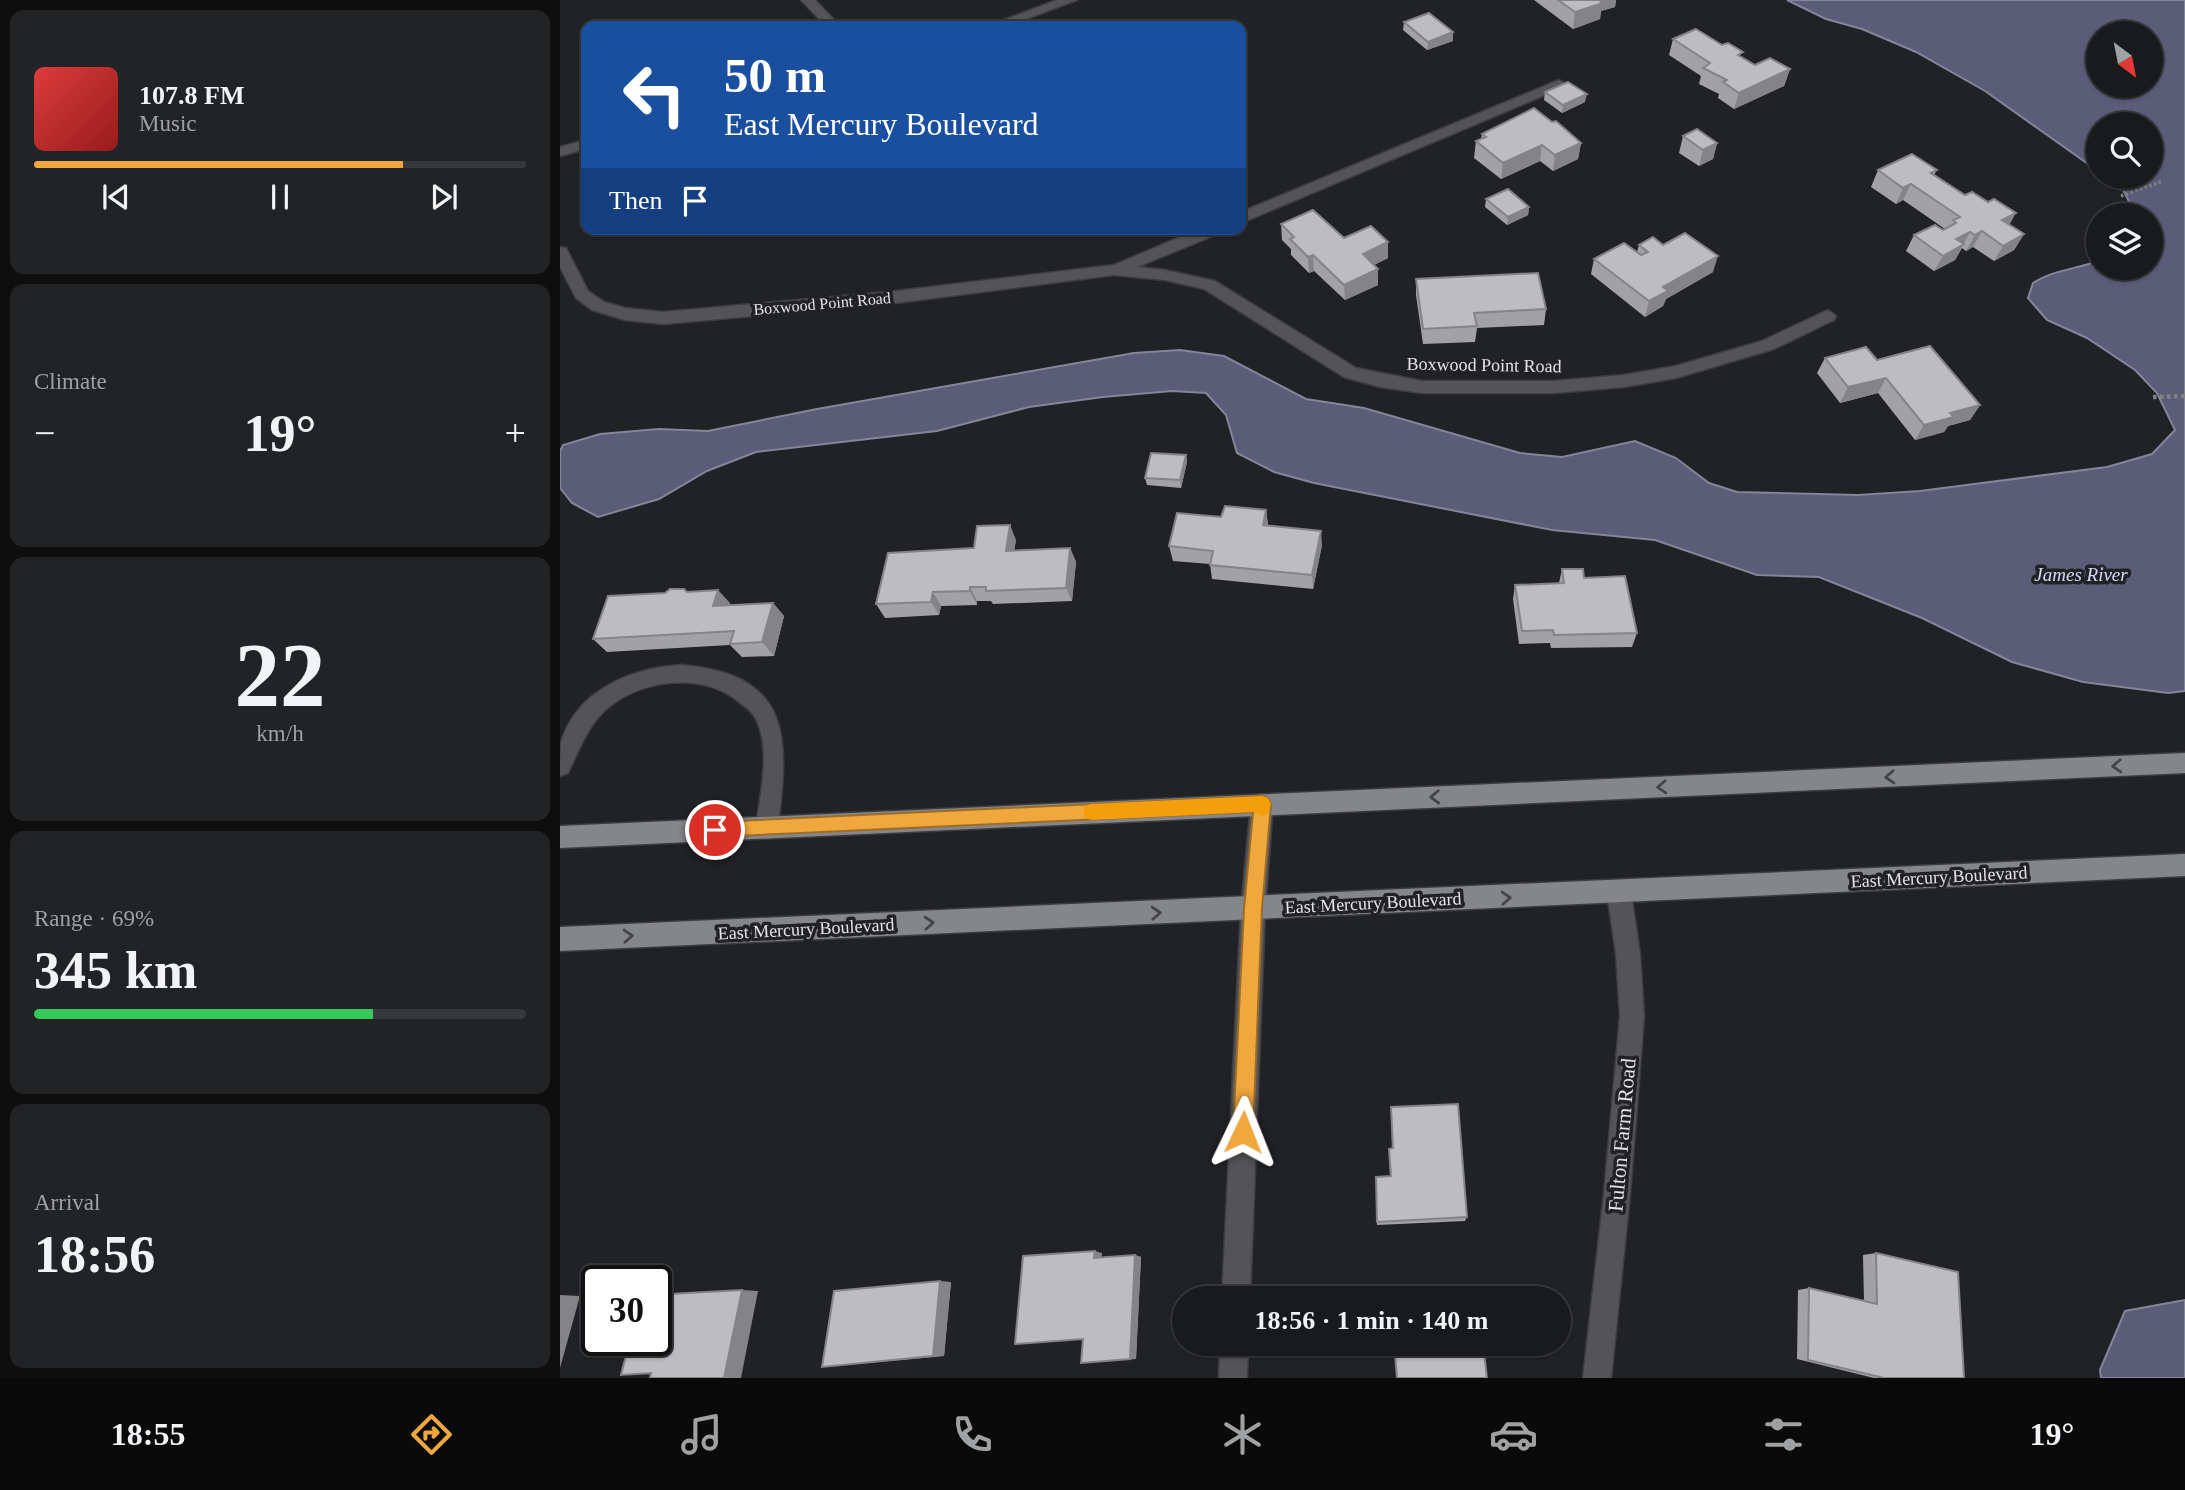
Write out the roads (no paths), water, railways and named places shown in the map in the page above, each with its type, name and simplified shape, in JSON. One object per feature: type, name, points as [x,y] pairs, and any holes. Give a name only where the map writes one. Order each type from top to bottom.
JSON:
[{"type":"main road","points":[[560,837],[2185,763]]},
{"type":"main road","name":"East Mercury Boulevard","points":[[560,939],[2185,865]]},
{"type":"street","points":[[808,0],[828,21]]},
{"type":"street","points":[[1009,21],[1070,0]]},
{"type":"street","points":[[1246,216],[1559,84]]},
{"type":"street","points":[[560,152],[581,146]]},
{"type":"street","name":"Boxwood Point Road","points":[[1114,270],[1199,235]]},
{"type":"street","name":"Boxwood Point Road","points":[[560,252],[582,294],[598,306],[625,314],[663,318],[888,298],[1114,270],[1165,275],[1209,285],[1350,373],[1380,382],[1422,387],[1554,387],[1650,377],[1689,369],[1754,349],[1829,316]]},
{"type":"street","points":[[560,766],[582,724],[601,700],[626,684],[666,675],[710,675],[744,690],[766,714],[775,757],[767,827]]},
{"type":"street","points":[[1237,1286],[1253,909],[1262,804]]},
{"type":"street","name":"Fulton Farm Road","points":[[1597,1378],[1618,1194],[1632,1016],[1628,954],[1619,892]]},
{"type":"street","points":[[1233,1378],[1234,1356]]},
{"type":"water","name":"James River","points":[[1787,0],[2185,0],[2185,691],[2168,693],[2083,682],[2012,662],[1922,618],[1819,577],[1757,575],[1655,540],[1552,530],[1314,483],[1274,472],[1237,453],[1226,415],[1206,393],[1172,391],[1103,397],[1029,407],[937,431],[756,452],[707,471],[659,499],[598,517],[572,503],[560,488],[560,451],[563,445],[600,434],[659,429],[708,431],[1134,353],[1180,350],[1224,356],[1306,399],[1364,408],[1520,453],[1562,457],[1635,441],[1676,458],[1709,483],[1737,492],[1858,495],[1920,491],[2107,467],[2152,454],[2175,430],[2157,393],[2135,370],[2087,338],[2047,320],[2028,298],[2033,283],[2057,272],[2086,264],[2086,280],[2163,280],[2163,203],[2130,203],[2123,189],[2163,189],[2163,112],[2086,112],[2086,163],[1985,91],[1916,52],[1862,29],[1826,19]]},
{"type":"water","points":[[2185,1300],[2185,1378],[2101,1378],[2100,1370],[2125,1311]]}]
